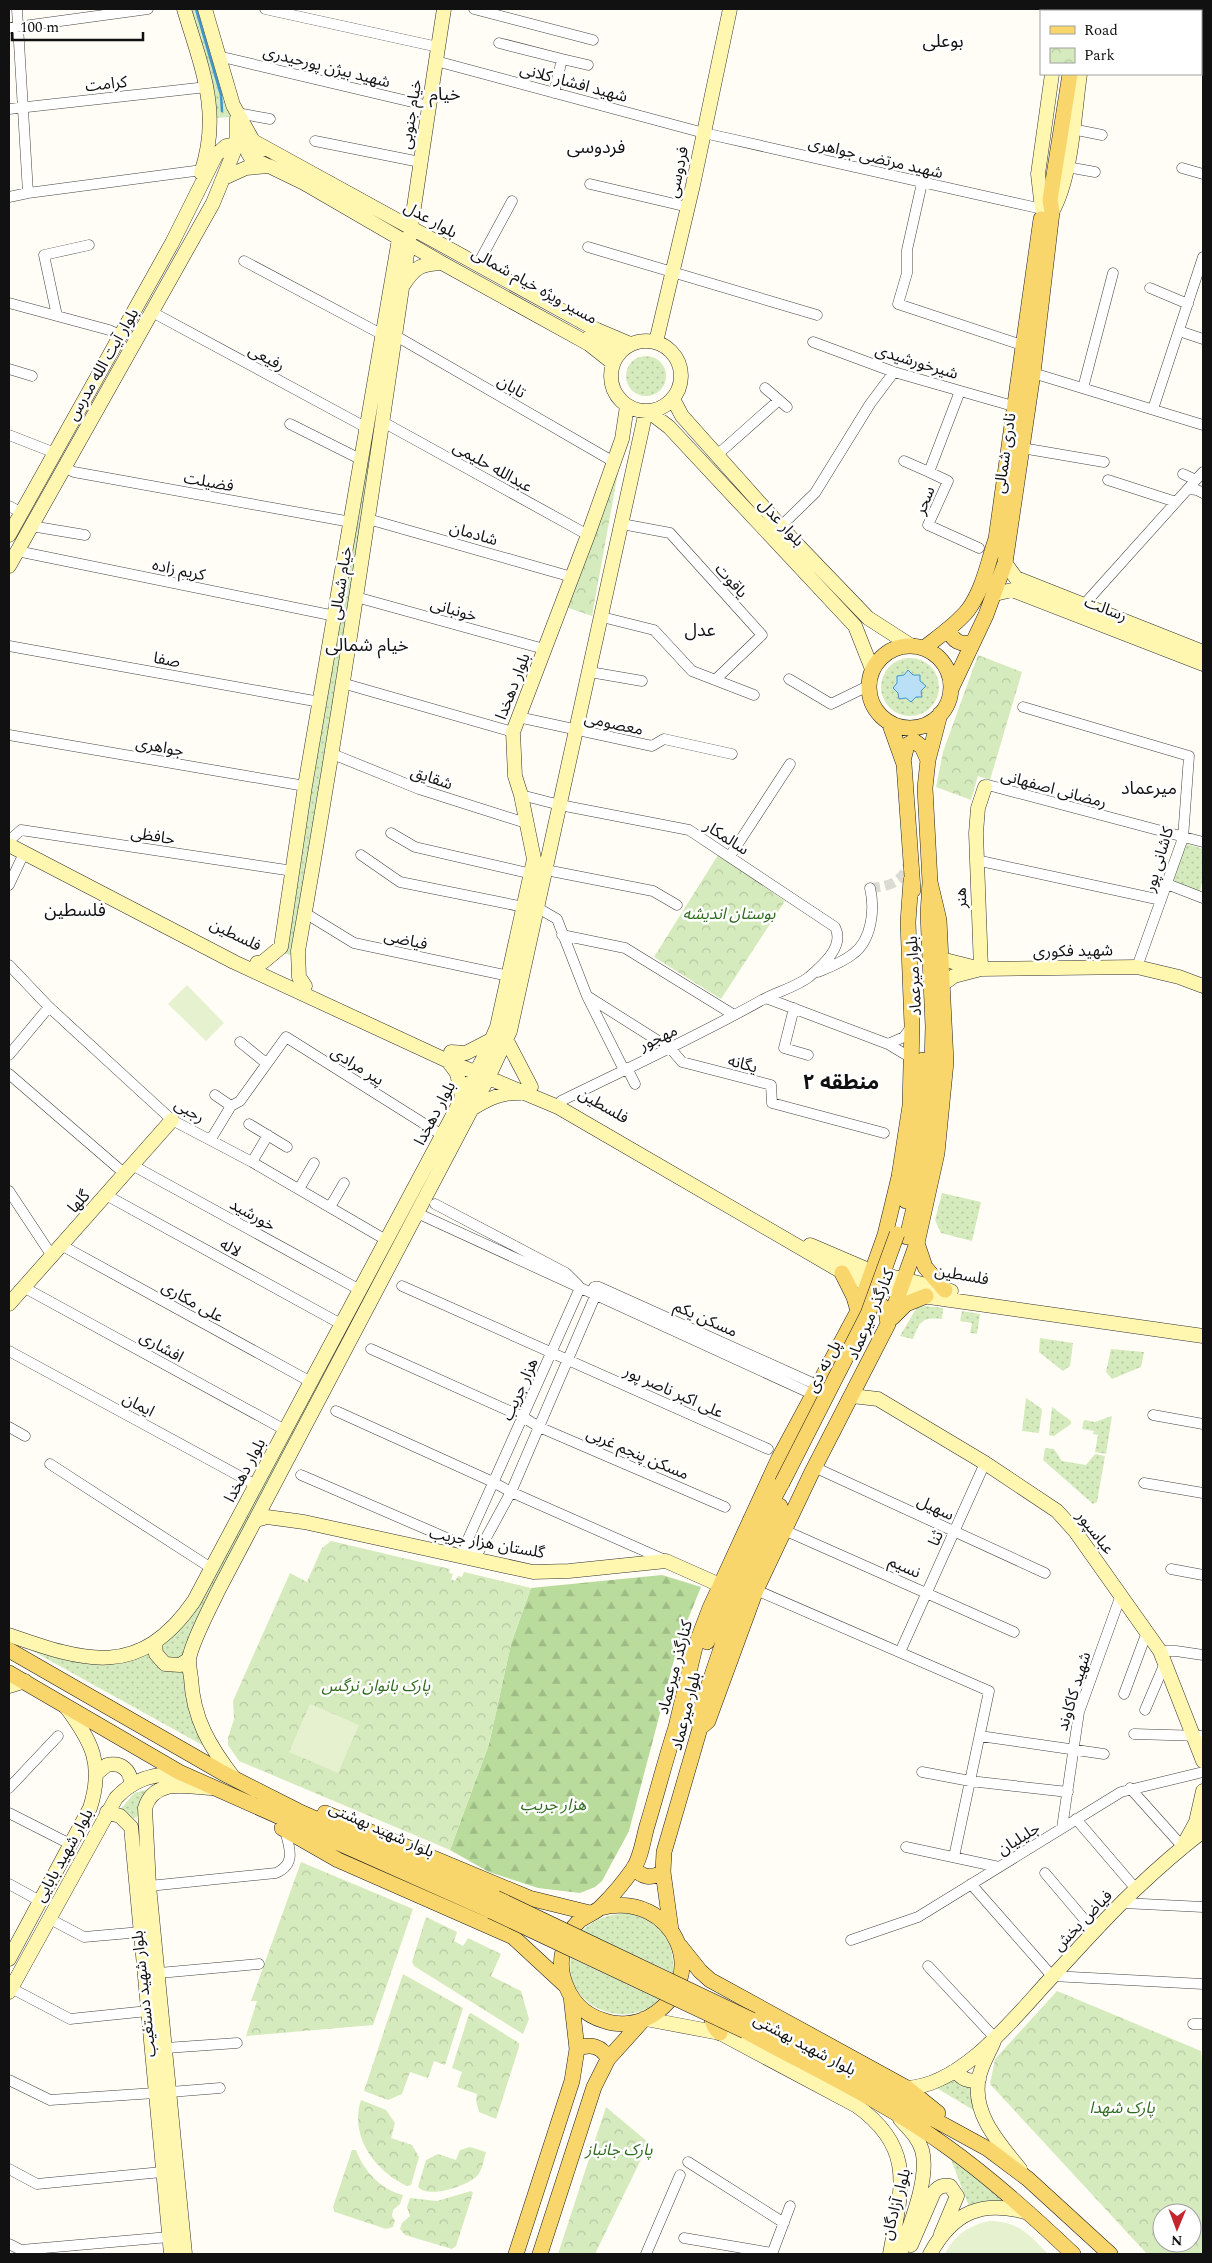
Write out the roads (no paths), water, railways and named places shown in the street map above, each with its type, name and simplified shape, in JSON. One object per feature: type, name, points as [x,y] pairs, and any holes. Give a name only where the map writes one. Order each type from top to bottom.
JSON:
[{"type":"main road","name":"بلوار آیت الله مدرس","points":[[182,225],[202,170],[210,120],[207,87],[184,9]]},
{"type":"main road","points":[[205,9],[235,108],[238,126],[237,144]]},
{"type":"main road","name":"خیام جنوبی","points":[[404,239],[420,162],[444,9]]},
{"type":"main road","name":"فردوسی","points":[[656,342],[688,206],[730,9]]},
{"type":"main road","name":"نادری شمالی","points":[[1047,211],[1038,174],[1052,75]]},
{"type":"main road","name":"نادری شمالی","points":[[951,688],[995,594],[1005,563],[1033,373],[1061,75]]},
{"type":"main road","name":"نادری شمالی","points":[[917,647],[949,629],[968,610],[983,580],[996,538],[1022,345],[1050,200],[1070,75]]},
{"type":"main road","name":"نادری شمالی","points":[[1047,211],[1058,201],[1067,167],[1080,75]]},
{"type":"main road","points":[[220,151],[226,146],[253,141],[235,108]]},
{"type":"main road","name":"بلوار عدل","points":[[253,141],[278,155],[442,263],[589,344],[613,363]]},
{"type":"main road","name":"بلوار آیت الله مدرس","points":[[9,566],[213,203],[237,144]]},
{"type":"main road","name":"بلوار عدل","points":[[278,155],[258,147],[251,148],[248,153],[250,156],[304,183],[385,230],[404,239],[478,264],[597,330],[628,345]]},
{"type":"main road","points":[[220,151],[225,150],[229,153],[230,163]]},
{"type":"main road","name":"بلوار آیت الله مدرس","points":[[9,535],[182,225],[215,157],[220,151]]},
{"type":"main road","points":[[224,178],[246,168],[269,166]]},
{"type":"main road","name":"خیام شمالی","points":[[281,947],[334,616],[367,428],[389,336],[404,285],[404,239]]},
{"type":"main road","name":"خیام شمالی","points":[[304,986],[299,977],[298,951],[383,422],[389,336],[404,239]]},
{"type":"main road","name":"مسیر ویژه خیام شمالی","points":[[404,239],[613,348],[628,345]]},
{"type":"main road","points":[[404,285],[412,271],[442,263]]},
{"type":"main road","points":[[638,341],[656,342],[672,352],[681,369],[681,382],[673,399],[659,409],[647,411],[627,406],[614,390],[611,377],[613,363],[618,354],[628,345],[638,341]]},
{"type":"main road","points":[[111,353],[111,360],[116,363],[127,356]]},
{"type":"main road","name":"بلوار عدل","points":[[673,399],[682,416],[780,526],[868,618],[917,647]]},
{"type":"main road","name":"بلوار دهخدا","points":[[9,1635],[66,1654],[88,1658],[114,1657],[155,1643],[180,1620],[194,1601],[462,1097],[507,1041],[513,1022],[531,908],[533,851],[521,794],[515,776],[513,732],[588,536],[614,462],[622,439],[627,406]]},
{"type":"main road","name":"بلوار عدل","points":[[647,411],[669,427],[855,626],[872,669]]},
{"type":"main road","name":"بلوار دهخدا","points":[[235,1779],[213,1750],[203,1732],[192,1697],[190,1659],[207,1614],[472,1108],[484,1071],[509,976],[531,908],[546,870],[647,411]]},
{"type":"main road","points":[[622,439],[627,439],[630,442],[623,517]]},
{"type":"main road","name":"رسالت","points":[[1005,563],[1016,578],[1079,610],[1203,664]]},
{"type":"main road","name":"رسالت","points":[[995,594],[1012,590],[1079,610],[1203,652]]},
{"type":"main road","points":[[949,629],[952,636],[958,642],[965,644],[973,642]]},
{"type":"main road","points":[[917,647],[935,654],[944,664],[950,676],[951,688],[948,702],[940,714],[929,723],[916,727],[902,727],[889,722],[874,707],[868,686],[872,669],[888,652],[917,647]]},
{"type":"main road","name":"بلوار میرعماد","points":[[902,1237],[923,1170],[931,1107],[933,1026],[928,914],[930,882],[925,788],[928,760],[940,714]]},
{"type":"main road","name":"بلوار میرعماد","points":[[889,722],[903,761],[907,790],[911,880],[916,915],[923,1026],[923,1066],[916,1150],[902,1237]]},
{"type":"main road","points":[[903,761],[907,746],[914,741],[922,747],[928,760]]},
{"type":"main road","name":"هنر","points":[[981,969],[976,860],[978,808],[985,787]]},
{"type":"main road","name":"فلسطین","points":[[10,840],[24,854],[234,962],[560,1104],[871,1278]]},
{"type":"main road","name":"فلسطین","points":[[10,840],[450,1057]]},
{"type":"main road","name":"کنارگذر میرعماد","points":[[700,1728],[708,1722],[756,1590],[814,1467],[888,1324],[902,1286],[904,1150],[910,1106],[913,1059],[908,922],[911,880]]},
{"type":"main road","name":"کنارگذر میرعماد","points":[[676,1727],[695,1647],[720,1585],[779,1458],[858,1311],[871,1278],[902,1237],[937,1153],[943,1108],[946,1062],[939,920],[930,882]]},
{"type":"main road","points":[[257,963],[263,962],[281,947],[283,953],[288,956],[295,956],[298,951]]},
{"type":"main road","points":[[941,959],[981,969]]},
{"type":"main road","name":"شهید فکوری","points":[[943,984],[954,976],[981,969],[1137,967],[1179,977],[1203,986]]},
{"type":"main road","points":[[462,1097],[457,1073],[450,1057],[466,1053],[492,1040]]},
{"type":"main road","points":[[472,1108],[489,1098],[508,1092],[530,1090],[507,1041]]},
{"type":"main road","name":"فلسطین","points":[[560,1104],[842,1273],[902,1286],[926,1296],[1203,1336]]},
{"type":"main road","name":"گلها","points":[[9,1304],[172,1120]]},
{"type":"main road","points":[[902,1237],[945,1290]]},
{"type":"main road","name":"پل نه دی","points":[[787,1483],[868,1314],[902,1237]]},
{"type":"main road","points":[[842,1273],[854,1297],[858,1311],[871,1302],[877,1301],[886,1310],[888,1324]]},
{"type":"main road","name":"فلسطین","points":[[902,1286],[945,1290],[1203,1330]]},
{"type":"main road","points":[[888,1324],[906,1304],[926,1296]]},
{"type":"main road","points":[[863,1374],[866,1383],[878,1399]]},
{"type":"main road","points":[[852,1396],[878,1399]]},
{"type":"main road","name":"عباسپور","points":[[878,1399],[985,1463],[1057,1511],[1075,1531],[1147,1632],[1162,1657],[1198,1736],[1203,1761]]},
{"type":"main road","name":"بلوار میرعماد","points":[[595,1911],[634,1867],[676,1727],[693,1678],[722,1607],[762,1520],[787,1483]]},
{"type":"main road","name":"بلوار میرعماد","points":[[674,1936],[662,1872],[664,1852],[700,1728],[698,1716],[739,1595],[787,1483]]},
{"type":"main road","points":[[269,1496],[271,1504],[276,1510],[304,1522]]},
{"type":"main road","points":[[256,1520],[267,1517],[304,1522]]},
{"type":"main road","name":"گلستان هزار جریب","points":[[304,1522],[469,1553],[533,1572],[569,1571],[666,1561],[720,1585]]},
{"type":"main road","points":[[155,1643],[156,1654],[165,1664],[178,1666],[190,1659]]},
{"type":"main road","name":"بلوار شهید بهشتی","points":[[9,1650],[235,1779],[298,1811],[748,2025],[946,2146],[1030,2213],[1073,2254]]},
{"type":"main road","points":[[9,1676],[25,1681],[180,1772],[288,1826],[494,1904]]},
{"type":"main road","name":"بلوار شهید بابایی","points":[[9,1959],[90,1808],[97,1774],[92,1750],[81,1727],[62,1702]]},
{"type":"main road","points":[[97,1774],[108,1765],[121,1766],[128,1771],[131,1784]]},
{"type":"main road","name":"بلوار شهید بابایی","points":[[10,1990],[48,1918],[116,1798],[131,1784],[145,1777],[180,1772]]},
{"type":"main road","name":"بلوار شهید دستغیب","points":[[171,2254],[141,1932],[138,1826],[146,1803],[155,1790],[169,1786],[212,1788]]},
{"type":"main road","points":[[254,1788],[349,1822],[529,1898],[545,1909],[549,1922],[543,1933],[538,1936],[513,1937],[338,1860],[288,1826]]},
{"type":"main road","points":[[1182,1846],[1196,1822],[1203,1791]]},
{"type":"main road","points":[[107,1812],[120,1816],[138,1826]]},
{"type":"main road","name":"بلوار شهید دستغیب","points":[[138,1826],[149,1886],[159,1973],[185,2254]]},
{"type":"main road","name":"فیاض بخش","points":[[995,2038],[1136,1889],[1182,1846],[1203,1832]]},
{"type":"main road","points":[[634,1867],[645,1876],[654,1876],[662,1872]]},
{"type":"main road","points":[[529,1898],[595,1911]]},
{"type":"main road","points":[[516,2254],[572,2081],[577,2049],[568,1991],[562,1972],[564,1945],[579,1922],[595,1911],[613,1905],[640,1907],[662,1920],[700,1971],[710,1980],[908,2088],[968,2137]]},
{"type":"main road","points":[[540,2254],[594,2087],[608,2059],[645,2019],[667,2003],[679,1980],[682,1968],[674,1936]]},
{"type":"main road","points":[[513,1937],[568,1991],[587,2013],[604,2021],[621,2024],[645,2019],[720,2033],[857,2106],[874,2118],[887,2133],[896,2152],[901,2172],[900,2192],[890,2254]]},
{"type":"main road","points":[[720,2033],[712,2021],[714,2006],[726,1997],[740,1998]]},
{"type":"main road","points":[[748,2025],[928,2115],[988,2149],[1028,2179],[1110,2254]]},
{"type":"main road","points":[[908,2088],[922,2087],[956,2070],[995,2038]]},
{"type":"main road","points":[[995,2038],[979,2079],[979,2099],[983,2116],[995,2138],[1028,2179]]},
{"type":"main road","points":[[577,2049],[586,2046],[595,2047],[603,2051],[608,2059]]},
{"type":"main road","points":[[956,2070],[960,2076],[967,2080],[979,2079]]},
{"type":"main road","points":[[155,2093],[170,2092]]},
{"type":"main road","name":"بلوار آزادگان","points":[[894,2113],[918,2141],[922,2150],[924,2171],[900,2254]]},
{"type":"main road","points":[[907,2254],[934,2192],[938,2187],[950,2186],[957,2196],[956,2202],[930,2254]]},
{"type":"main road","points":[[941,2234],[964,2216],[980,2210],[1004,2207],[1030,2213]]},
{"type":"street","points":[[18,9],[14,27],[23,107],[28,192]]},
{"type":"street","points":[[14,27],[148,9]]},
{"type":"street","name":"شهید افشار کلانی","points":[[266,9],[437,54],[554,93],[704,133]]},
{"type":"street","points":[[474,9],[593,40]]},
{"type":"street","points":[[499,43],[588,66]]},
{"type":"street","name":"شهید بیژن پورحیدری","points":[[218,56],[429,106]]},
{"type":"street","points":[[554,93],[562,59]]},
{"type":"street","name":"کرامت","points":[[9,109],[207,87]]},
{"type":"street","points":[[235,108],[270,119]]},
{"type":"street","points":[[1072,129],[1102,135]]},
{"type":"street","name":"شهید مرتضی جواهری","points":[[704,133],[1047,211]]},
{"type":"street","points":[[315,141],[420,162]]},
{"type":"street","points":[[1067,167],[1095,172]]},
{"type":"street","points":[[1182,168],[1203,174]]},
{"type":"street","points":[[9,197],[28,192],[202,170]]},
{"type":"street","points":[[922,183],[907,250],[908,273],[898,304],[1022,345]]},
{"type":"street","points":[[590,184],[688,206]]},
{"type":"street","points":[[478,264],[512,201]]},
{"type":"street","points":[[57,316],[44,256],[89,245]]},
{"type":"street","points":[[588,247],[817,315]]},
{"type":"street","points":[[1153,409],[1188,304],[1201,274],[1203,257]]},
{"type":"street","name":"تابان","points":[[244,261],[389,336],[614,462]]},
{"type":"street","points":[[1083,388],[1113,273]]},
{"type":"street","points":[[1150,288],[1188,304]]},
{"type":"street","points":[[9,303],[109,330],[120,335]]},
{"type":"street","name":"رفیعی","points":[[152,312],[367,428]]},
{"type":"street","points":[[1179,331],[1203,339]]},
{"type":"street","name":"شیرخورشیدی","points":[[813,342],[894,372],[1013,406]]},
{"type":"street","points":[[9,369],[32,376]]},
{"type":"street","points":[[780,526],[815,493],[870,404],[894,372]]},
{"type":"street","points":[[1033,373],[1203,425]]},
{"type":"street","points":[[717,455],[783,404],[765,388]]},
{"type":"street","name":"سحر","points":[[960,391],[929,472],[948,481],[928,525],[979,548]]},
{"type":"street","name":"عبدالله حلیمی","points":[[383,422],[588,536]]},
{"type":"street","points":[[290,424],[362,460]]},
{"type":"street","points":[[9,435],[55,453]]},
{"type":"street","points":[[1022,448],[1104,462]]},
{"type":"street","points":[[904,461],[929,472]]},
{"type":"street","name":"فضیلت","points":[[63,467],[74,472],[351,522]]},
{"type":"street","points":[[1183,474],[1200,476]]},
{"type":"street","points":[[1079,610],[1200,476]]},
{"type":"street","points":[[1108,480],[1176,502]]},
{"type":"street","points":[[1188,489],[1203,493]]},
{"type":"street","points":[[9,506],[22,512]]},
{"type":"street","name":"یاقوت","points":[[623,517],[670,533],[762,635],[715,680]]},
{"type":"street","name":"شادمان","points":[[368,519],[572,577]]},
{"type":"street","points":[[31,526],[85,535]]},
{"type":"street","name":"کریم زاده","points":[[17,551],[334,616]]},
{"type":"street","name":"خونبانی","points":[[356,597],[544,649]]},
{"type":"street","points":[[602,617],[654,630],[692,671],[754,694]]},
{"type":"street","name":"صفا","points":[[9,646],[320,702]]},
{"type":"street","points":[[590,672],[642,681]]},
{"type":"street","points":[[789,679],[831,704],[868,686]]},
{"type":"street","points":[[342,683],[513,732]]},
{"type":"street","name":"کاشانی پور","points":[[1023,707],[1189,756],[1183,838],[1137,967]]},
{"type":"street","name":"معصومی","points":[[518,717],[652,746],[664,740],[732,754]]},
{"type":"street","name":"جواهری","points":[[9,735],[306,786]]},
{"type":"street","name":"شقایق","points":[[330,753],[419,789],[526,823]]},
{"type":"street","points":[[730,856],[790,764]]},
{"type":"street","name":"رمضانی اصفهانی","points":[[985,787],[988,785],[1203,842]]},
{"type":"street","name":"سالمکار","points":[[521,794],[560,805],[689,830],[835,927],[839,934]]},
{"type":"street","name":"حافظی","points":[[10,840],[21,830],[293,871]]},
{"type":"street","points":[[391,833],[414,847],[532,874]]},
{"type":"street","points":[[9,884],[24,854]]},
{"type":"street","points":[[361,855],[400,882],[531,908],[557,919],[587,996],[625,1069],[635,1084]]},
{"type":"street","points":[[976,860],[1161,900]]},
{"type":"street","points":[[546,870],[653,891],[677,905]]},
{"type":"street","points":[[1167,884],[1203,898]]},
{"type":"street","points":[[812,974],[840,963],[856,953],[868,931],[872,916],[874,903],[870,888]]},
{"type":"street","name":"فیاضی","points":[[305,914],[354,943],[509,976]]},
{"type":"street","name":"مهجور","points":[[560,1104],[625,1069],[670,1049],[808,978],[829,958],[837,944],[839,934]]},
{"type":"street","points":[[562,935],[626,948],[734,1016]]},
{"type":"street","name":"رجبی","points":[[9,965],[49,1007],[172,1120],[212,1139],[386,1240]]},
{"type":"street","points":[[587,996],[670,1049]]},
{"type":"street","points":[[766,998],[888,1044],[913,1059]]},
{"type":"street","points":[[9,1055],[49,1007]]},
{"type":"street","points":[[794,1008],[784,1048],[808,1055]]},
{"type":"street","points":[[888,1044],[906,1036],[912,1025]]},
{"type":"street","name":"پیر مرادی","points":[[266,1063],[286,1037],[442,1135]]},
{"type":"street","points":[[212,1139],[231,1106],[240,1101],[266,1063],[240,1042]]},
{"type":"street","name":"یگانه","points":[[670,1049],[682,1062],[771,1085],[772,1103],[884,1133]]},
{"type":"street","name":"خورشید","points":[[9,1074],[128,1170],[360,1290]]},
{"type":"street","points":[[215,1095],[231,1106]]},
{"type":"street","points":[[249,1124],[286,1147]]},
{"type":"street","points":[[252,1162],[268,1135]]},
{"type":"street","points":[[300,1189],[314,1163]]},
{"type":"street","points":[[330,1207],[344,1183]]},
{"type":"street","points":[[9,1191],[57,1250]]},
{"type":"street","name":"لاله","points":[[106,1195],[341,1324]]},
{"type":"street","points":[[435,1204],[566,1274],[580,1288]]},
{"type":"street","points":[[417,1213],[580,1288],[597,1292],[815,1389]]},
{"type":"street","name":"علی مکاری","points":[[57,1250],[311,1382]]},
{"type":"street","name":"علی اکبر ناصر پور","points":[[402,1286],[552,1351],[568,1360],[768,1449]]},
{"type":"street","name":"افشاری","points":[[24,1288],[285,1430]]},
{"type":"street","name":"هزار جریب","points":[[469,1553],[494,1482],[580,1288]]},
{"type":"street","name":"هزار جریب","points":[[469,1553],[510,1492],[597,1292]]},
{"type":"street","name":"مسکن پنجم غربی","points":[[371,1349],[539,1427],[725,1507]]},
{"type":"street","name":"ایمان","points":[[9,1351],[256,1485]]},
{"type":"street","points":[[336,1411],[494,1482],[510,1492],[666,1561]]},
{"type":"street","points":[[1153,1415],[1203,1424]]},
{"type":"street","points":[[9,1427],[25,1436]]},
{"type":"street","name":"ثنا","points":[[900,1652],[985,1463]]},
{"type":"street","points":[[50,1464],[211,1568]]},
{"type":"street","name":"سهیل","points":[[814,1467],[1045,1573]]},
{"type":"street","points":[[301,1474],[469,1553]]},
{"type":"street","points":[[1144,1483],[1203,1493]]},
{"type":"street","name":"نسیم","points":[[784,1530],[1014,1632]]},
{"type":"street","points":[[1171,1569],[1203,1574]]},
{"type":"street","points":[[756,1590],[989,1691],[954,1857]]},
{"type":"street","name":"شهید کاکاوند","points":[[1062,1828],[1079,1712],[1121,1595]]},
{"type":"street","points":[[1124,1694],[1147,1632]]},
{"type":"street","points":[[1145,1710],[1162,1657],[1176,1651],[1203,1655]]},
{"type":"street","points":[[1134,1734],[1198,1736]]},
{"type":"street","points":[[9,1788],[58,1736]]},
{"type":"street","points":[[980,1736],[1104,1754]]},
{"type":"street","points":[[922,1772],[970,1781],[1068,1792]]},
{"type":"street","name":"جلیلیان","points":[[851,1940],[918,1917],[1121,1792],[1130,1788],[1203,1772]]},
{"type":"street","points":[[1130,1788],[1182,1846]]},
{"type":"street","points":[[9,1812],[70,1844]]},
{"type":"street","points":[[1076,1819],[1136,1889]]},
{"type":"street","points":[[149,1886],[276,1873],[287,1866],[291,1858],[288,1826]]},
{"type":"street","points":[[906,1847],[998,1867]]},
{"type":"street","points":[[1045,1873],[1095,1932]]},
{"type":"street","points":[[9,1884],[40,1901]]},
{"type":"street","points":[[971,1884],[1052,1976],[1203,1984]]},
{"type":"street","points":[[1123,1903],[1203,1907]]},
{"type":"street","points":[[48,1918],[84,1936],[141,1932]]},
{"type":"street","points":[[159,1973],[259,1964]]},
{"type":"street","points":[[928,1966],[995,2038]]},
{"type":"street","points":[[10,1990],[70,2019],[148,2011]]},
{"type":"street","points":[[166,2048],[237,2043]]},
{"type":"street","points":[[9,2080],[50,2100],[155,2093]]},
{"type":"street","points":[[170,2092],[220,2088]]},
{"type":"street","points":[[688,2162],[784,2223]]},
{"type":"street","points":[[9,2169],[37,2184],[162,2172]]},
{"type":"street","points":[[646,2254],[680,2175]]},
{"type":"street","points":[[684,2238],[772,2254],[790,2206]]},
{"type":"street","points":[[9,2244],[21,2250],[169,2237]]},
{"type":"water","points":[[908,670],[913,675],[920,675],[920,681],[926,686],[921,691],[922,697],[916,697],[911,702],[906,698],[899,699],[898,693],[893,688],[897,683],[897,676],[904,675]]},
{"type":"waterway","points":[[196,9],[221,95],[222,111]]},
{"type":"tunnel","points":[[870,888],[889,885],[899,879],[903,875],[908,863]]},
{"type":"district","name":"بوعلی","points":[[943,41]]},
{"type":"district","name":"خیام","points":[[445,94]]},
{"type":"district","name":"فردوسی","points":[[596,147]]},
{"type":"district","name":"عدل","points":[[700,630]]},
{"type":"district","name":"خیام شمالی","points":[[367,645]]},
{"type":"district","name":"میرعماد","points":[[1149,788]]},
{"type":"district","name":"فلسطین","points":[[75,910]]},
{"type":"district","name":"منطقه ۲","points":[[841,1082]]},
{"type":"park label","name":"بوستان اندیشه","points":[[729,913]]},
{"type":"park label","name":"پارک بانوان نرگس","points":[[376,1685]]},
{"type":"park label","name":"پارک شهدا","points":[[1122,2107]]},
{"type":"park label","name":"پارک جانباز","points":[[619,2149]]}]
